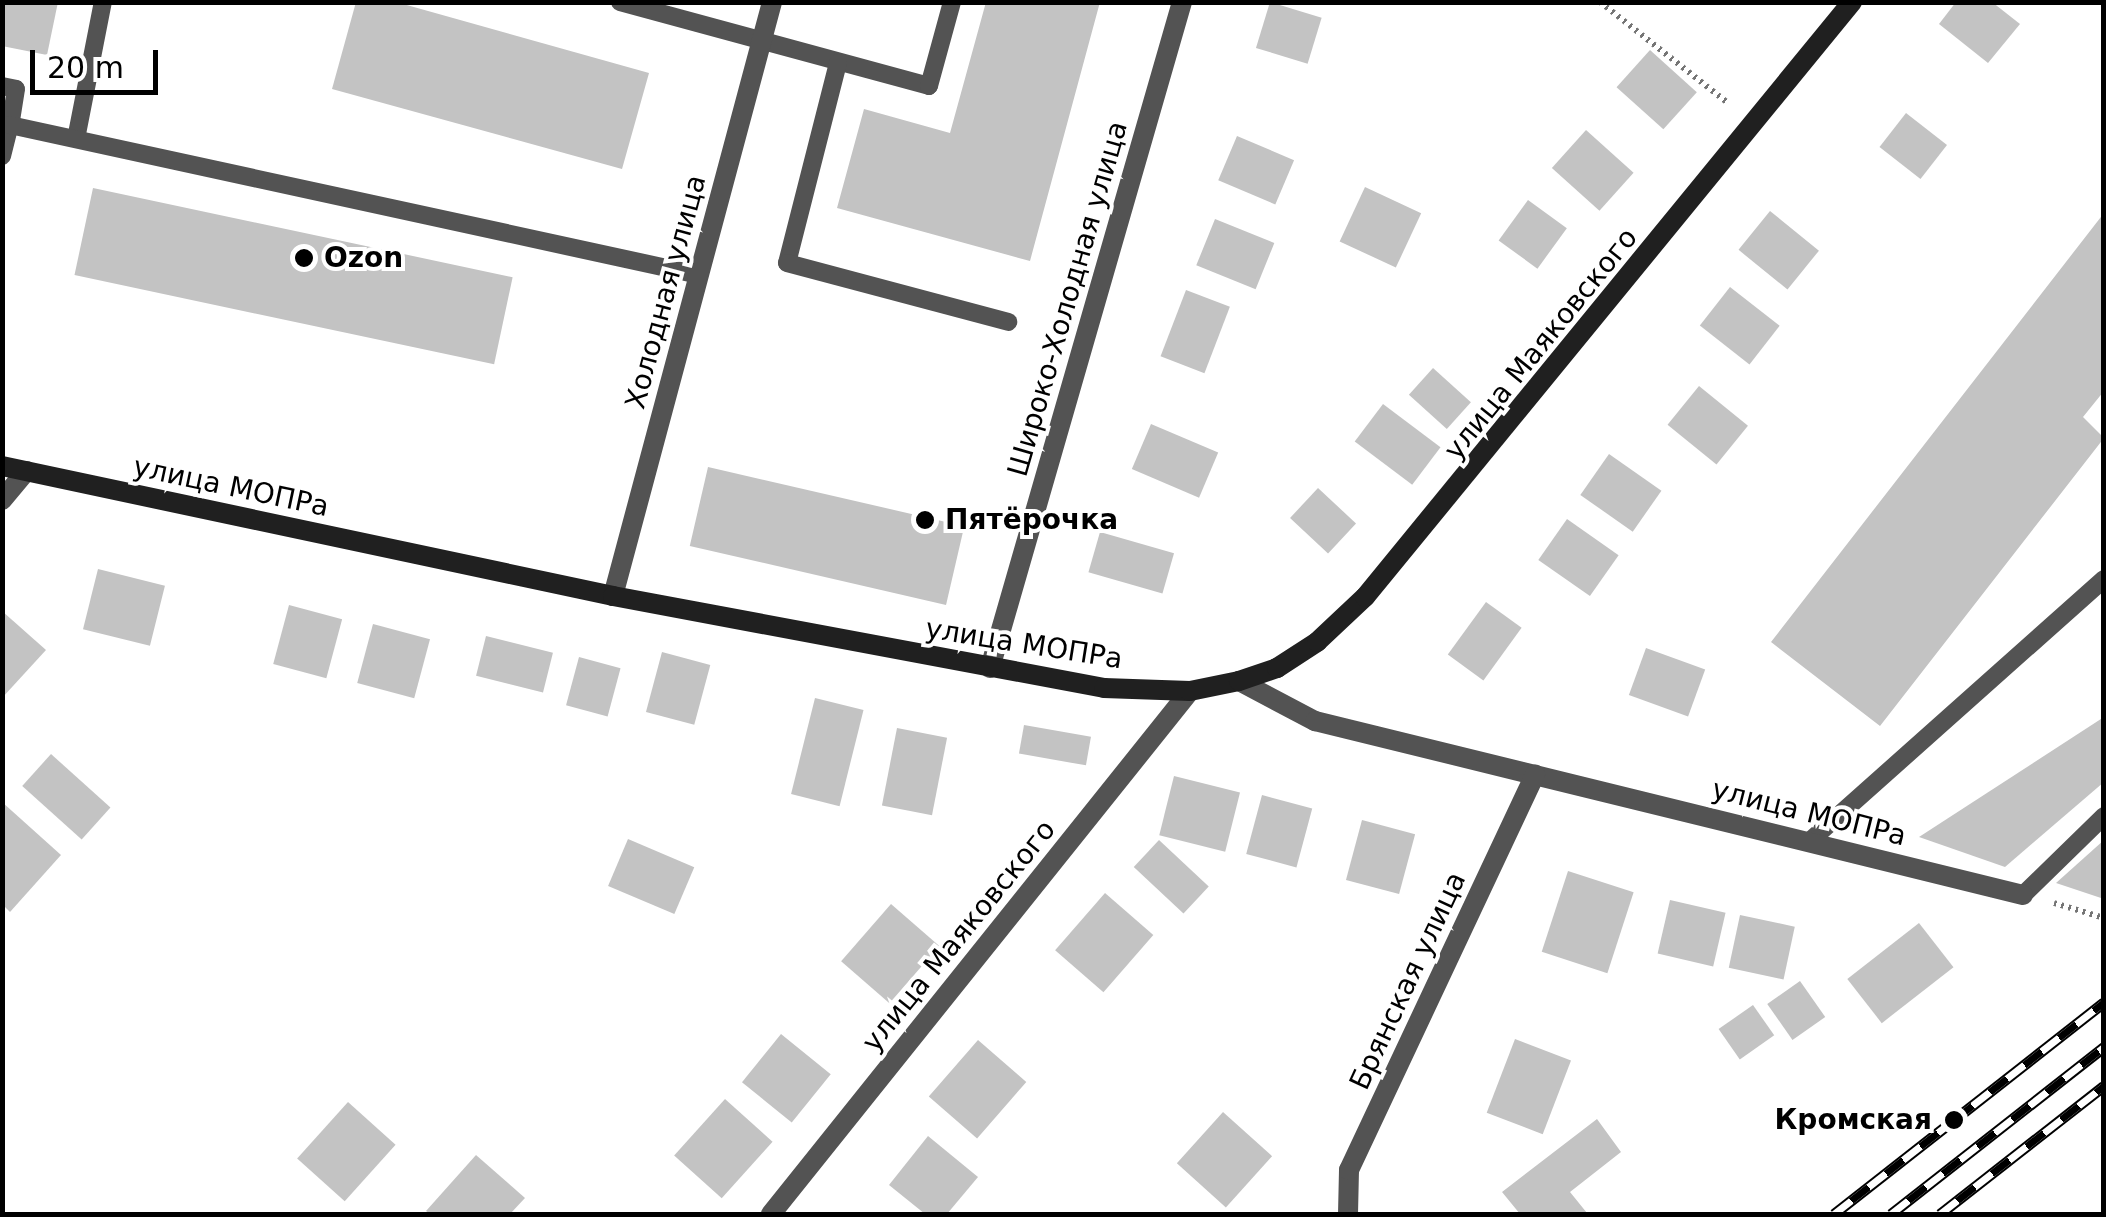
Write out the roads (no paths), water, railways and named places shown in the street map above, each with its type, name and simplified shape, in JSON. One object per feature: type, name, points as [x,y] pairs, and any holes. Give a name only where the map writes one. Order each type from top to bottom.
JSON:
[{"type":"street","name":"Холодная улица","points":[[613,596],[772,2]]},
{"type":"street","name":"Широко-Холодная улица","points":[[990,668],[1182,2]]},
{"type":"street","name":"улица Маяковского","points":[[1239,681],[1277,668],[1317,642],[1366,597],[1852,2]]},
{"type":"street","name":"улица МОПРа","points":[[2,466],[613,596],[1104,688],[1190,691],[1239,681],[1316,721],[2024,895]]},
{"type":"street","points":[[2,500],[26,471]]},
{"type":"street","name":"улица Маяковского","points":[[771,1214],[1190,691]]},
{"type":"street","name":"Брянская улица","points":[[1348,1214],[1350,1170],[1535,775]]},
{"type":"lane","points":[[76,139],[103,2]]},
{"type":"lane","points":[[620,2],[761,44],[929,86],[952,2]]},
{"type":"lane","points":[[838,64],[788,262],[1008,322]]},
{"type":"lane","points":[[2,86],[16,89],[2,156]]},
{"type":"lane","points":[[10,125],[699,275]]},
{"type":"lane","points":[[1811,840],[2104,579]]},
{"type":"lane","points":[[2024,895],[2104,816]]},
{"type":"railway","points":[[1834,1214],[2104,1002]]},
{"type":"railway","points":[[1891,1214],[2104,1047]]},
{"type":"railway","points":[[1940,1214],[2104,1086]]},
{"type":"place","name":"Ozon","points":[[304,258]]},
{"type":"place","name":"Пятёрочка","points":[[925,520]]},
{"type":"place","name":"Кромская","points":[[1954,1120]]}]
